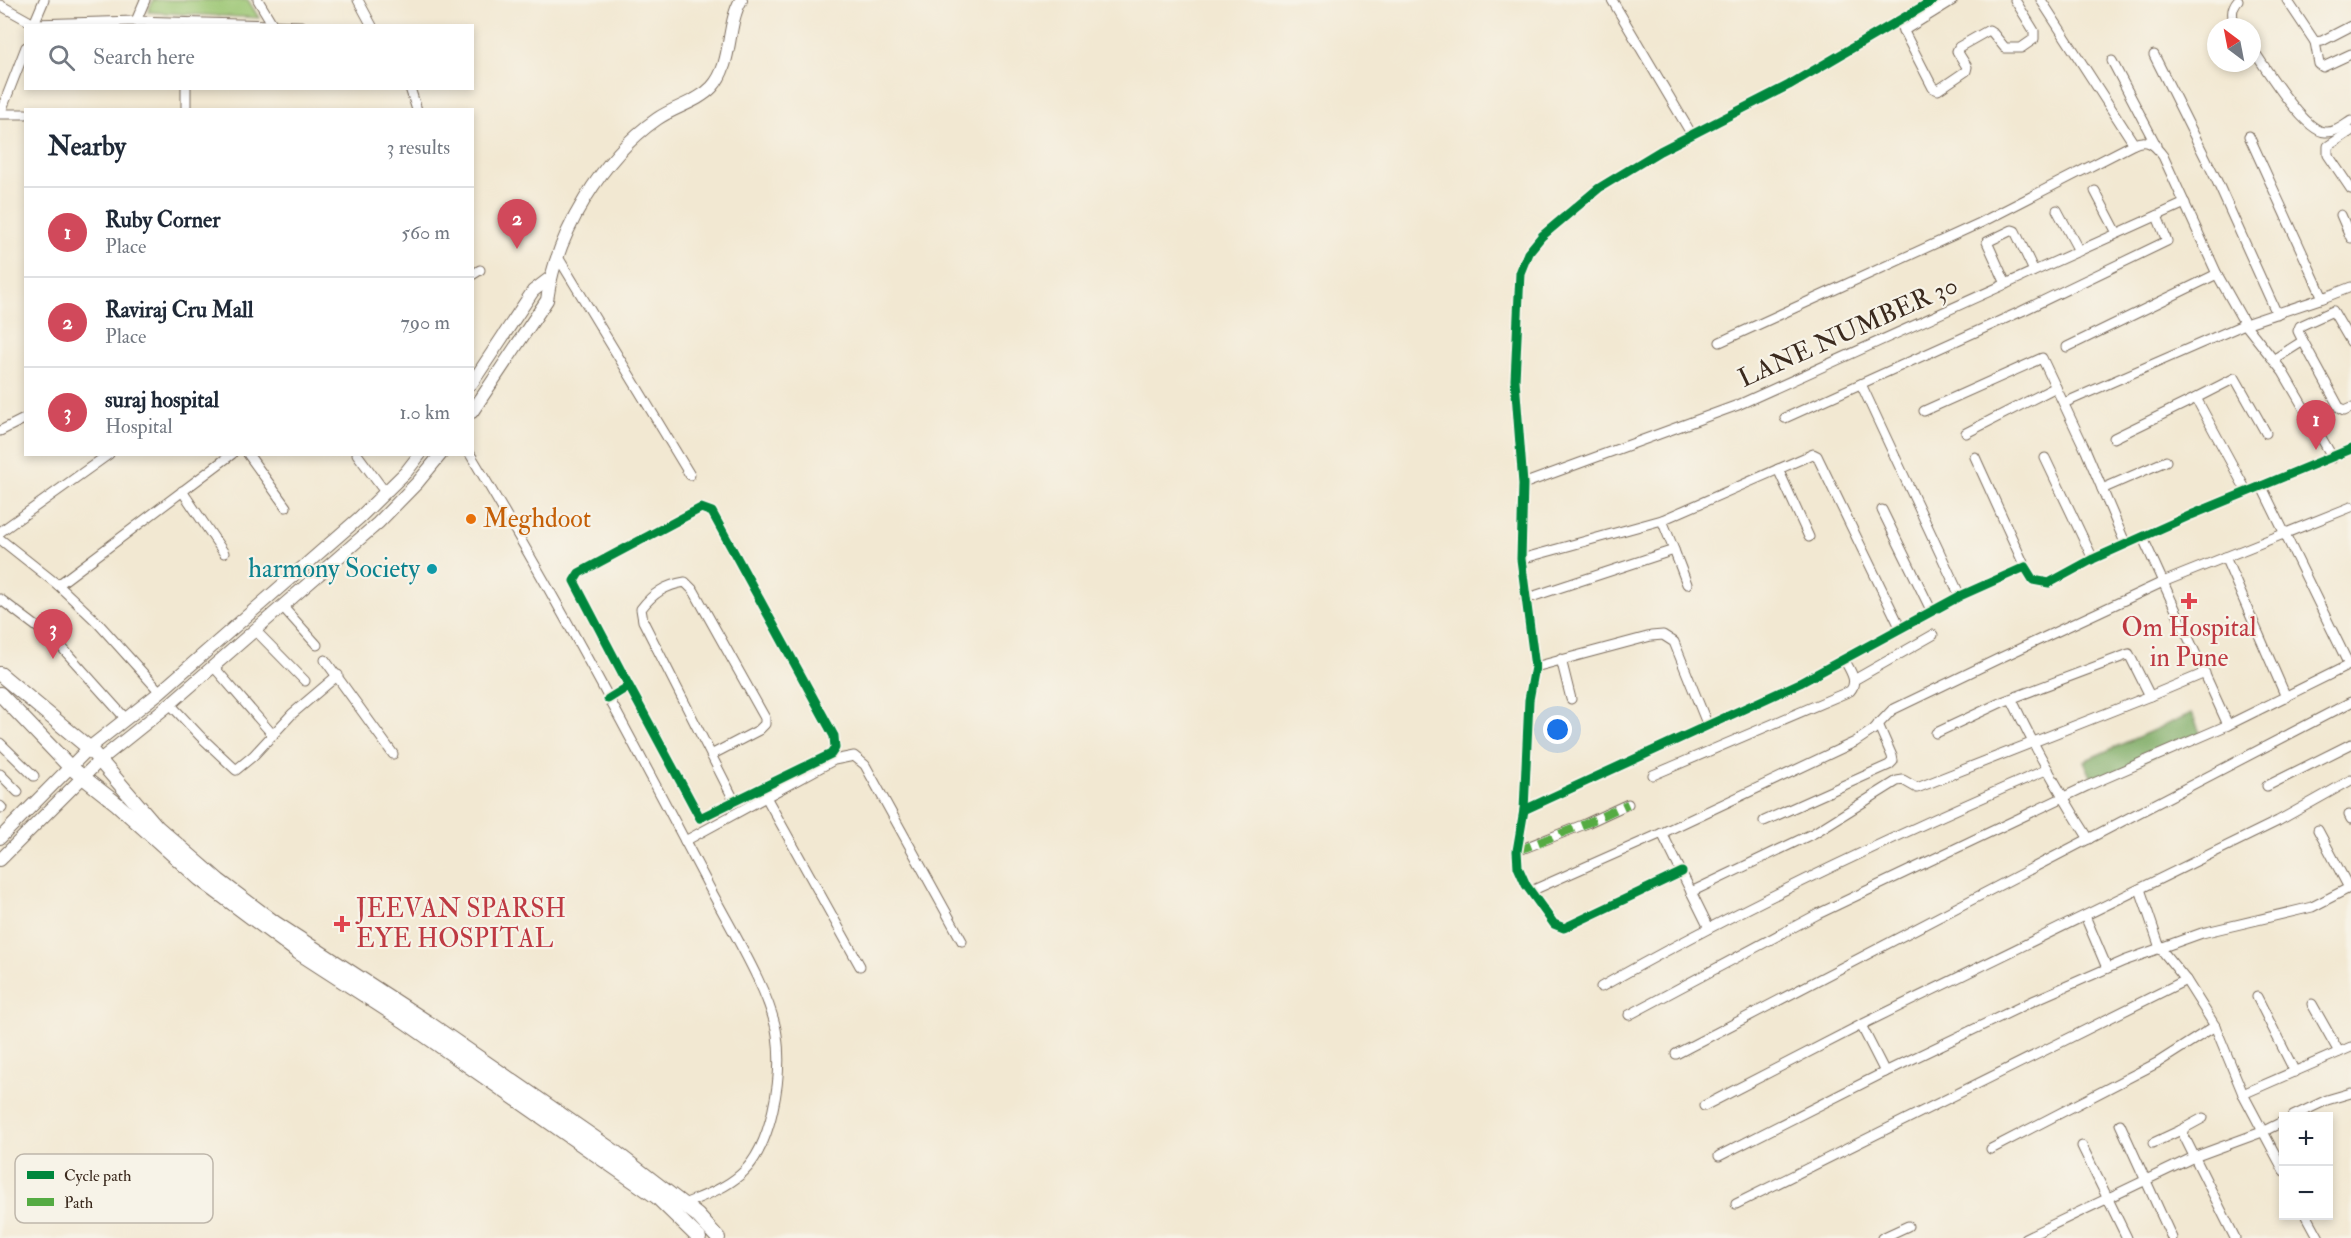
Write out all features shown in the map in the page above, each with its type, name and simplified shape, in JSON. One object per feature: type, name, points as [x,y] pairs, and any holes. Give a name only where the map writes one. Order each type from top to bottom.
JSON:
[{"type":"main road","points":[[474,409],[547,300],[550,278],[573,219],[596,181],[618,153],[657,119],[696,99],[713,86],[723,66],[732,21],[741,0]]},
{"type":"main road","points":[[474,380],[534,291],[550,278]]},
{"type":"main road","points":[[0,838],[69,766],[160,692],[359,518],[418,456]]},
{"type":"main road","points":[[0,860],[100,760],[170,704],[378,523],[418,482],[439,456]]},
{"type":"main road","points":[[0,674],[89,748],[157,827],[219,881],[275,923],[469,1050],[606,1146],[678,1208],[699,1238]]},
{"type":"main road","points":[[2,700],[69,766],[117,804],[200,879],[298,952],[403,1020],[657,1197],[697,1215],[718,1238]]},
{"type":"street","points":[[34,24],[44,0]]},
{"type":"street","points":[[136,21],[145,0]]},
{"type":"street","points":[[258,0],[272,24]]},
{"type":"street","points":[[358,0],[371,24]]},
{"type":"street","points":[[1612,0],[1692,135]]},
{"type":"street","points":[[1901,27],[1934,0]]},
{"type":"street","points":[[1682,872],[1564,928],[1554,924],[1518,871],[1517,851],[1524,810],[1529,700],[1534,667],[1521,559],[1523,484],[1515,380],[1520,273],[1528,253],[1542,236],[1599,188],[1660,151],[1953,0]]},
{"type":"street","points":[[1901,27],[1933,87],[1938,90],[1966,71],[1967,67],[1957,51],[1959,47],[1989,30],[2006,48],[2021,48],[2034,39],[2034,31],[2015,0]]},
{"type":"street","points":[[2041,0],[2134,144]]},
{"type":"street","points":[[2234,18],[2234,5],[2238,0]]},
{"type":"street","points":[[2287,0],[2315,42],[2319,64],[2323,67],[2351,54]]},
{"type":"street","points":[[0,5],[32,24]]},
{"type":"street","points":[[60,24],[136,21],[185,24]]},
{"type":"street","points":[[2315,42],[2351,27]]},
{"type":"street","points":[[24,52],[0,114],[24,114]]},
{"type":"street","points":[[2154,55],[2216,179],[2277,314]]},
{"type":"street","points":[[2112,61],[2185,203],[2217,274],[2245,324],[2283,372],[2333,458]]},
{"type":"street","points":[[2261,61],[2287,99],[2308,124],[2323,133],[2334,131],[2351,121]]},
{"type":"street","points":[[186,90],[186,108]]},
{"type":"street","points":[[411,90],[416,108]]},
{"type":"street","points":[[2351,130],[2328,146],[2328,155],[2351,189]]},
{"type":"street","points":[[2249,136],[2323,298]]},
{"type":"street","points":[[1720,342],[1980,223],[2134,144],[2149,142],[2157,147]]},
{"type":"street","points":[[2095,190],[2117,233]]},
{"type":"street","name":"LANE NUMBER 30","points":[[1523,484],[1738,405],[2185,203]]},
{"type":"street","points":[[2057,210],[2079,251]]},
{"type":"street","points":[[2341,215],[2351,238]]},
{"type":"street","points":[[1785,418],[2022,311],[2167,241],[2157,216]]},
{"type":"street","points":[[1980,223],[1986,238]]},
{"type":"street","points":[[2006,284],[1987,242],[2012,230],[2015,231],[2034,271]]},
{"type":"street","points":[[558,257],[690,475]]},
{"type":"street","points":[[2067,347],[2217,274]]},
{"type":"street","points":[[2064,403],[2245,324],[2351,287]]},
{"type":"street","points":[[2351,342],[2333,310],[2300,326],[2298,331],[2340,409],[2344,411],[2351,408]]},
{"type":"street","points":[[2273,360],[2303,342]]},
{"type":"street","points":[[1924,411],[2042,358],[2126,545]]},
{"type":"street","points":[[2114,438],[2235,378],[2266,433]]},
{"type":"street","points":[[1861,384],[1960,596]]},
{"type":"street","points":[[1966,433],[2056,387]]},
{"type":"street","points":[[2196,398],[2247,492]]},
{"type":"street","points":[[0,431],[24,419]]},
{"type":"street","points":[[1975,457],[2025,567],[2033,580],[2049,583],[2093,559],[2351,449]]},
{"type":"street","points":[[1521,559],[1662,520],[1813,454],[1817,456],[1901,629]]},
{"type":"street","points":[[0,532],[106,456]]},
{"type":"street","points":[[58,585],[229,456]]},
{"type":"street","points":[[249,456],[286,507]]},
{"type":"street","points":[[358,456],[385,492]]},
{"type":"street","points":[[471,456],[525,545],[685,841],[756,978],[777,1034],[779,1061],[776,1095],[759,1154],[733,1180],[678,1208]]},
{"type":"street","points":[[2045,459],[2093,559]]},
{"type":"street","points":[[2102,489],[2166,461]]},
{"type":"street","points":[[1778,470],[1809,537]]},
{"type":"street","points":[[1629,1015],[1818,914],[2063,800],[2087,786],[2228,725],[2350,665],[2262,487]]},
{"type":"street","points":[[182,491],[224,553]]},
{"type":"street","points":[[1531,891],[1662,833],[1855,742],[1892,710],[2163,582],[2351,507]]},
{"type":"street","points":[[701,508],[712,512],[834,736],[835,748],[831,754],[700,818],[629,686],[574,581],[579,573],[701,508]]},
{"type":"street","points":[[1882,510],[1932,612]]},
{"type":"street","points":[[1662,520],[1686,584]]},
{"type":"street","points":[[2143,538],[2228,725]]},
{"type":"street","points":[[0,539],[58,585],[97,622],[160,692]]},
{"type":"street","points":[[1525,598],[1674,550]]},
{"type":"street","points":[[2225,557],[2286,697]]},
{"type":"street","points":[[1524,810],[1800,682],[1960,596],[2025,567]]},
{"type":"street","points":[[711,755],[759,730],[765,724],[765,718],[694,591],[685,582],[672,584],[651,596],[640,609],[643,621],[711,755],[735,800]]},
{"type":"street","points":[[0,598],[57,642],[126,718]]},
{"type":"street","points":[[282,606],[317,645]]},
{"type":"street","points":[[255,630],[305,681]]},
{"type":"street","points":[[1534,667],[1651,636],[1663,635],[1674,642],[1708,726]]},
{"type":"street","points":[[1854,680],[1933,635]]},
{"type":"street","points":[[1936,733],[2002,702],[2129,654],[2150,696]]},
{"type":"street","points":[[1561,659],[1571,699]]},
{"type":"street","points":[[1653,776],[1842,695],[1853,687],[1854,680],[1844,659]]},
{"type":"street","points":[[326,660],[393,754]]},
{"type":"street","points":[[213,666],[273,735]]},
{"type":"street","points":[[1890,775],[1917,789],[2205,673]]},
{"type":"street","points":[[170,704],[237,770],[292,714],[338,675]]},
{"type":"street","points":[[608,699],[629,686]]},
{"type":"street","points":[[2012,700],[2063,800],[2089,839]]},
{"type":"street","points":[[1676,1054],[2351,702]]},
{"type":"street","points":[[1764,821],[1890,765],[1893,761],[1892,756],[1878,724]]},
{"type":"street","points":[[0,743],[34,776]]},
{"type":"street","points":[[2267,786],[2351,744]]},
{"type":"street","points":[[685,841],[834,760],[854,756],[865,765],[962,941]]},
{"type":"street","points":[[1601,987],[1709,928],[1906,830],[2048,769]]},
{"type":"street","points":[[0,774],[18,792]]},
{"type":"street","points":[[1691,892],[1814,833],[1897,781],[1903,780]]},
{"type":"street","points":[[1704,1106],[1861,1025],[2278,821],[2351,780]]},
{"type":"street","points":[[766,797],[860,966]]},
{"type":"street","points":[[1517,851],[1628,804]]},
{"type":"street","points":[[1719,1156],[1885,1072],[2107,968],[2202,933],[2312,907],[2350,887],[2318,830]]},
{"type":"street","points":[[1662,833],[1709,928]]},
{"type":"street","points":[[2140,889],[2160,948],[2186,980],[2215,1026],[2243,1094],[2280,1166]]},
{"type":"street","points":[[2085,916],[2107,968]]},
{"type":"street","points":[[1736,1204],[2186,980]]},
{"type":"street","points":[[2257,997],[2295,1072]]},
{"type":"street","points":[[2312,1004],[2339,1052]]},
{"type":"street","points":[[1861,1025],[1885,1072]]},
{"type":"street","points":[[1991,1149],[2157,1063],[2215,1026]]},
{"type":"street","points":[[2243,1094],[2351,1047]]},
{"type":"street","points":[[2302,1112],[2327,1100],[2351,1093]]},
{"type":"street","points":[[2153,1143],[2203,1118]]},
{"type":"street","points":[[2025,1238],[2194,1157],[2262,1132],[2279,1123]]},
{"type":"street","points":[[2120,1124],[2172,1238]]},
{"type":"street","points":[[2181,1130],[2235,1238]]},
{"type":"street","points":[[2082,1146],[2127,1238]]},
{"type":"street","points":[[2310,1220],[2319,1238]]},
{"type":"street","points":[[1882,1238],[1908,1226]]},
{"type":"green space","points":[[153,0],[248,0],[259,18],[148,12]]},
{"type":"green space","points":[[2192,713],[2201,735],[2094,783],[2084,761]]},
{"type":"marked path","points":[[1517,851],[1628,804]]},
{"type":"cycle path","points":[[1682,872],[1564,928],[1554,924],[1526,885],[1518,867],[1517,851],[1524,810],[1529,700],[1535,667],[1521,559],[1523,484],[1515,380],[1520,273],[1528,253],[1542,236],[1599,188],[1660,151],[1789,85],[1934,0]]},
{"type":"cycle path","points":[[1524,810],[1800,683],[1960,596],[2025,567],[2033,580],[2049,583],[2093,559],[2191,515],[2351,449]]},
{"type":"cycle path","points":[[608,699],[629,686],[574,581],[579,573],[701,508],[712,512],[834,736],[835,748],[831,754],[700,818],[629,686]]},
{"type":"place","name":"Raviraj Cru Mall","points":[[517,249]]},
{"type":"place","name":"Ruby Corner","points":[[2316,450]]},
{"type":"place","name":"Meghdoot","points":[[471,519]]},
{"type":"place","name":"harmony Society","points":[[432,569]]},
{"type":"place","name":"Om Hospital in Pune","points":[[2189,601]]},
{"type":"place","name":"suraj hospital","points":[[53,659]]},
{"type":"place","name":"JEEVAN SPARSH EYE HOSPITAL","points":[[342,924]]}]
